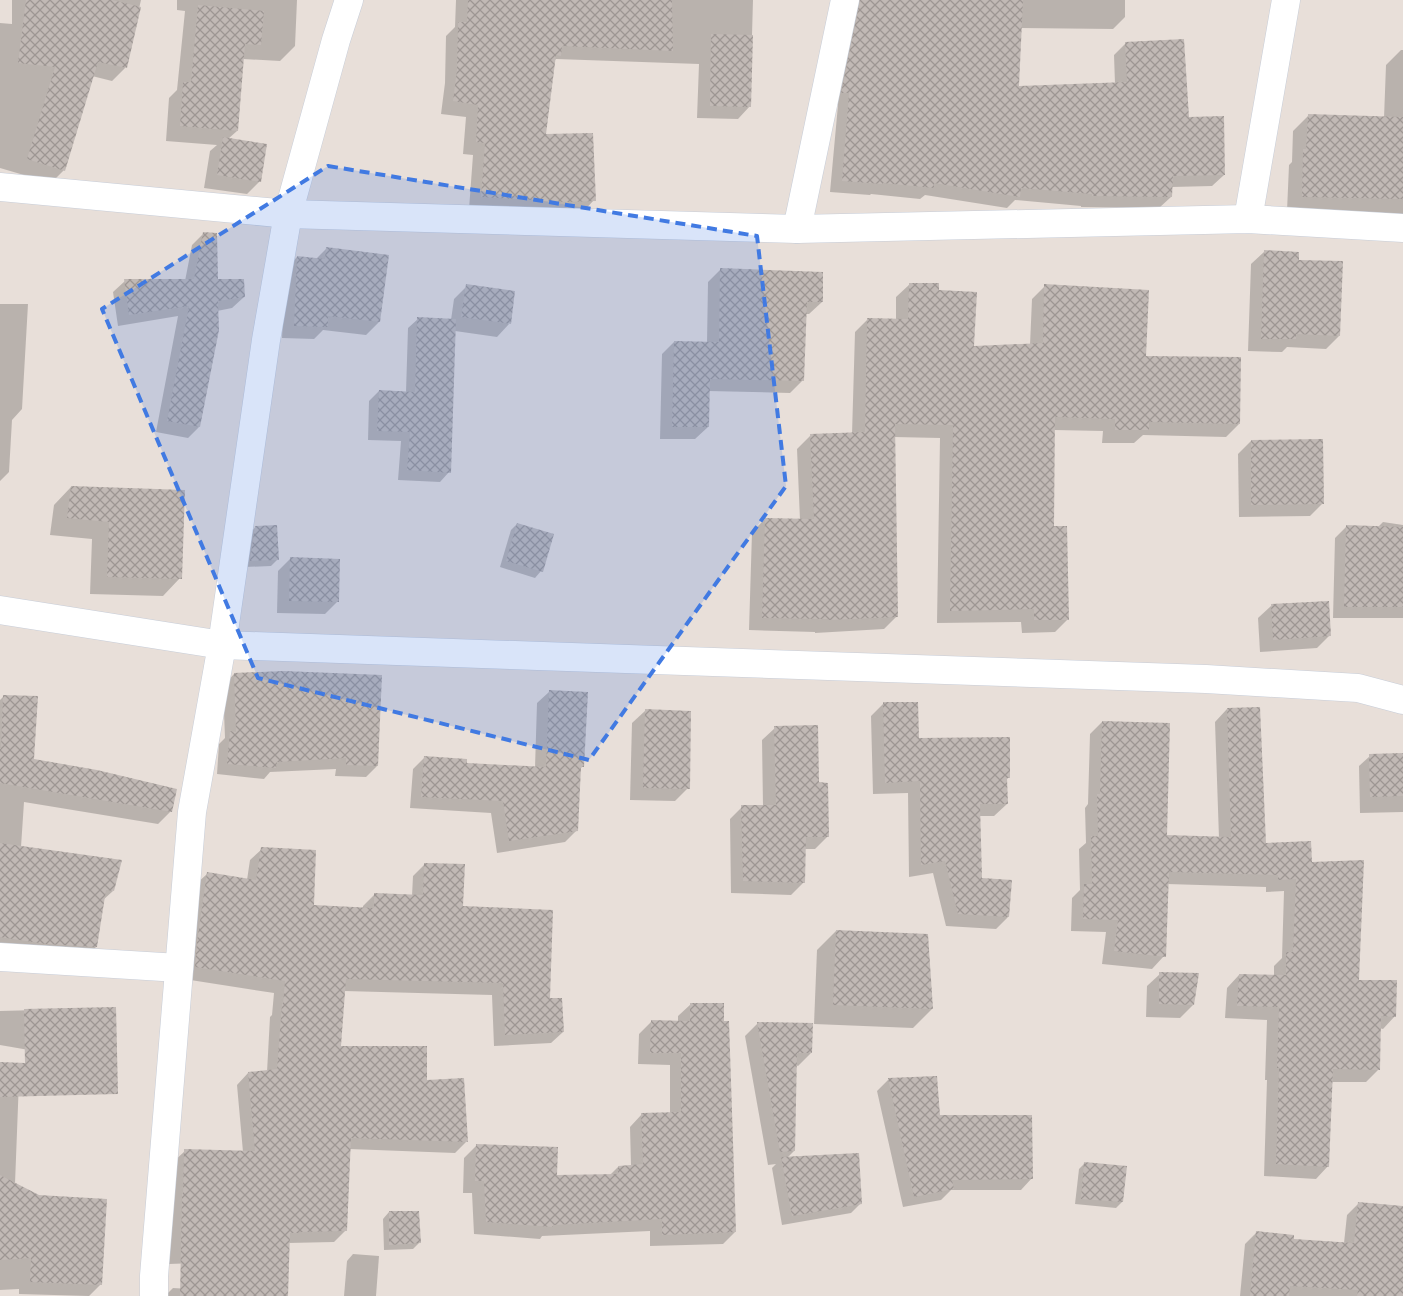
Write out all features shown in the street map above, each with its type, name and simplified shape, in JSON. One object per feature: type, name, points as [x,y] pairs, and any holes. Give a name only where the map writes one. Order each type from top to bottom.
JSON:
[{"type":"street","points":[[154,1296],[192,812],[222,645],[266,340],[288,214],[336,40],[350,0]]},
{"type":"street","points":[[797,229],[845,0]]},
{"type":"street","points":[[1248,219],[1286,0]]},
{"type":"street","points":[[0,187],[288,214],[797,229],[1248,219],[1403,228]]},
{"type":"street","points":[[0,610],[222,645],[1206,679],[1358,688],[1403,700]]},
{"type":"street","points":[[0,957],[179,968]]},
{"type":"highlighted area","points":[[328,166],[757,236],[786,486],[589,760],[258,678],[102,309]]},
{"type":"building","points":[[26,0],[112,0],[141,7],[127,68],[98,62],[65,171],[27,159],[55,67],[18,63]]},
{"type":"building","points":[[468,0],[672,0],[673,51],[562,46],[561,56],[556,55],[546,134],[593,133],[596,201],[566,202],[481,197],[485,143],[476,142],[478,105],[453,101],[457,70],[458,22],[467,22]]},
{"type":"building","points":[[860,0],[1023,0],[1019,86],[1127,82],[1125,42],[1184,39],[1189,117],[1224,116],[1225,175],[1173,176],[1172,197],[1092,196],[1092,194],[1021,188],[1020,197],[934,183],[934,188],[842,181],[849,93],[841,93]]},
{"type":"building","points":[[198,5],[264,11],[261,45],[245,44],[238,131],[180,126],[183,82],[191,82]]},
{"type":"building","points":[[711,34],[753,35],[751,107],[710,106]]},
{"type":"building","points":[[1308,114],[1403,117],[1403,199],[1302,197],[1303,149],[1306,149]]},
{"type":"building","points":[[223,137],[267,144],[261,182],[217,175]]},
{"type":"building","points":[[203,232],[217,233],[218,279],[244,279],[245,297],[218,301],[219,330],[200,427],[167,421],[189,306],[129,315],[124,279],[194,279]]},
{"type":"building","points":[[326,247],[389,255],[380,322],[328,316],[328,327],[294,326],[297,256],[325,259]]},
{"type":"building","points":[[1264,250],[1299,252],[1299,260],[1343,261],[1340,336],[1296,334],[1296,339],[1261,339]]},
{"type":"building","points":[[720,268],[823,272],[823,302],[807,302],[804,381],[710,379],[709,427],[672,427],[674,341],[719,342]]},
{"type":"building","points":[[909,283],[939,283],[939,290],[977,292],[974,346],[1043,343],[1044,284],[1149,290],[1146,356],[1241,357],[1240,424],[1149,422],[1149,430],[1115,430],[1115,419],[1055,417],[1054,526],[1067,526],[1069,620],[1034,620],[1034,609],[950,611],[953,425],[895,424],[898,617],[828,620],[762,618],[765,518],[814,519],[810,434],[865,432],[867,318],[908,319]]},
{"type":"building","points":[[466,284],[515,291],[511,324],[461,317]]},
{"type":"building","points":[[417,317],[456,319],[451,473],[407,470],[410,432],[377,431],[379,390],[415,392]]},
{"type":"building","points":[[1323,439],[1324,504],[1251,505],[1251,440]]},
{"type":"building","points":[[71,486],[185,490],[182,579],[107,577],[109,522],[67,518]]},
{"type":"building","points":[[517,523],[554,534],[543,572],[506,561]]},
{"type":"building","points":[[277,525],[279,560],[250,561],[255,526]]},
{"type":"building","points":[[1346,525],[1403,527],[1403,607],[1344,607]]},
{"type":"building","points":[[290,557],[340,559],[339,602],[289,601]]},
{"type":"building","points":[[1329,601],[1331,636],[1273,640],[1271,604]]},
{"type":"building","points":[[284,671],[382,675],[378,766],[346,765],[346,758],[277,762],[276,768],[227,764],[230,731],[236,732],[234,673]]},
{"type":"building","points":[[549,690],[588,692],[584,767],[581,767],[578,831],[509,841],[503,801],[421,797],[424,756],[467,759],[467,763],[546,767]]},
{"type":"building","points":[[3,695],[38,696],[34,759],[97,770],[177,789],[172,812],[0,783]]},
{"type":"building","points":[[883,702],[918,702],[919,738],[1010,737],[1010,778],[1007,778],[1008,804],[980,804],[982,878],[1012,880],[1009,917],[958,914],[945,861],[921,865],[920,781],[885,783]]},
{"type":"building","points":[[1260,707],[1266,843],[1311,841],[1312,862],[1364,860],[1359,980],[1397,980],[1396,1017],[1381,1016],[1380,1070],[1333,1069],[1329,1167],[1276,1164],[1279,1007],[1237,1006],[1239,974],[1286,975],[1286,952],[1293,952],[1296,879],[1278,880],[1278,875],[1169,872],[1166,957],[1114,951],[1118,920],[1083,919],[1084,884],[1092,884],[1091,836],[1098,836],[1097,794],[1100,794],[1102,721],[1170,723],[1167,835],[1231,837],[1227,708]]},
{"type":"building","points":[[645,709],[691,711],[690,789],[643,788]]},
{"type":"building","points":[[818,725],[819,782],[828,783],[829,837],[806,837],[805,883],[743,881],[741,805],[776,805],[774,726]]},
{"type":"building","points":[[1403,753],[1403,796],[1370,797],[1369,754]]},
{"type":"building","points":[[0,843],[122,860],[114,891],[106,890],[97,947],[46,944],[0,937]]},
{"type":"building","points":[[261,847],[316,850],[314,905],[374,908],[374,893],[423,895],[424,863],[465,864],[463,906],[553,910],[550,998],[562,998],[564,1032],[505,1035],[503,983],[346,979],[341,1046],[427,1046],[427,1080],[464,1078],[468,1142],[351,1138],[347,1231],[290,1233],[288,1296],[180,1296],[184,1149],[255,1151],[248,1072],[277,1069],[285,981],[195,967],[207,872],[256,880]]},
{"type":"building","points":[[836,930],[928,934],[933,1009],[833,1005]]},
{"type":"building","points":[[1159,972],[1199,973],[1194,1005],[1159,1004]]},
{"type":"building","points":[[690,1003],[724,1003],[724,1021],[729,1021],[736,1232],[662,1235],[662,1219],[553,1225],[553,1227],[486,1222],[484,1181],[475,1181],[476,1144],[558,1147],[557,1175],[618,1174],[618,1166],[643,1164],[641,1113],[681,1112],[681,1053],[650,1053],[651,1020],[690,1021]]},
{"type":"building","points":[[116,1007],[118,1094],[0,1097],[0,1062],[25,1063],[24,1009]]},
{"type":"building","points":[[757,1022],[813,1023],[812,1053],[797,1053],[795,1151],[780,1152]]},
{"type":"building","points":[[937,1076],[940,1115],[1032,1115],[1033,1179],[952,1180],[954,1189],[914,1197],[888,1078]]},
{"type":"building","points":[[859,1153],[862,1204],[792,1216],[781,1157]]},
{"type":"building","points":[[1084,1162],[1127,1166],[1123,1202],[1081,1199]]},
{"type":"building","points":[[0,1175],[39,1195],[107,1199],[102,1285],[30,1282],[31,1258],[0,1260]]},
{"type":"building","points":[[1358,1202],[1403,1206],[1403,1296],[1357,1296],[1358,1290],[1290,1286],[1289,1296],[1250,1296],[1256,1231],[1294,1235],[1294,1239],[1354,1243]]},
{"type":"building","points":[[389,1211],[419,1211],[421,1243],[389,1245]]}]
